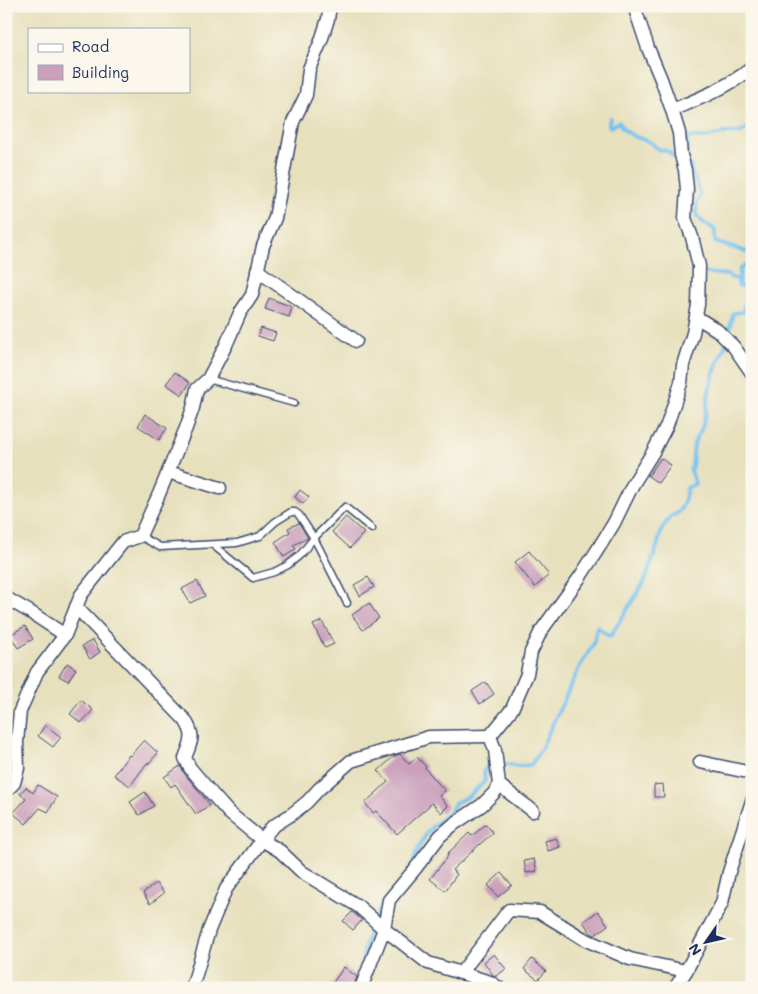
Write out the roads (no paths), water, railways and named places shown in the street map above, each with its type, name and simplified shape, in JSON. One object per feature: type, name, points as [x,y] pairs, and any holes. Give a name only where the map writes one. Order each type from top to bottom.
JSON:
[{"type":"street","points":[[6,791],[14,783],[18,768],[12,742],[20,711],[37,672],[65,635],[81,595],[123,542],[140,536],[168,472],[190,414],[197,389],[208,379],[240,313],[252,295],[263,246],[275,218],[293,122],[306,95],[309,69],[326,26],[330,6]]},
{"type":"street","points":[[192,988],[209,930],[226,889],[272,827],[307,802],[318,789],[351,761],[429,737],[490,736],[512,709],[527,674],[531,652],[541,631],[580,577],[614,523],[633,484],[668,425],[682,382],[683,365],[693,333],[698,305],[699,266],[685,218],[687,189],[678,133],[672,110],[634,6]]},
{"type":"street","points":[[672,110],[726,86],[752,68]]},
{"type":"street","points":[[257,270],[356,341]]},
{"type":"street","points":[[696,317],[723,335],[752,373]]},
{"type":"street","points":[[168,472],[220,488]]},
{"type":"street","points":[[6,598],[65,635]]},
{"type":"street","points":[[76,607],[185,720],[192,738],[185,758],[190,768],[229,812],[262,840],[280,851],[302,872],[358,906],[428,963],[490,982],[499,988]]},
{"type":"street","points":[[361,988],[384,928],[389,900],[440,836],[482,805],[494,793],[498,785],[494,750],[490,736]]},
{"type":"street","points":[[700,762],[752,773]]},
{"type":"street","points":[[498,785],[533,811]]},
{"type":"street","points":[[675,988],[722,903],[729,872],[752,801]]},
{"type":"street","points":[[461,973],[509,910],[540,912],[584,939],[630,959],[686,971]]},
{"type":"lane","points":[[208,379],[294,404]]},
{"type":"lane","points":[[213,545],[253,578],[274,572],[288,565],[344,507],[372,529]]},
{"type":"lane","points":[[140,536],[160,547],[237,543],[260,536],[275,522],[291,512],[295,512],[299,514],[314,538],[347,603]]},
{"type":"waterway","points":[[610,118],[610,127],[619,122],[623,129],[633,136],[650,142],[659,150],[669,152],[679,159]]},
{"type":"waterway","points":[[687,154],[688,145],[686,140],[689,138],[707,138],[727,133],[739,133],[752,125]]},
{"type":"waterway","points":[[689,165],[691,166],[691,172],[696,181],[700,196],[697,202],[696,215],[705,224],[713,228],[715,231],[715,242],[747,252],[751,258],[748,264],[740,269],[738,284]]},
{"type":"waterway","points":[[707,273],[728,275],[738,279],[738,285],[745,287],[743,312],[733,313],[728,337]]},
{"type":"waterway","points":[[692,466],[694,443],[702,428],[709,391],[715,370],[726,344]]},
{"type":"waterway","points":[[499,763],[520,766],[531,765],[541,749],[580,666],[593,645],[597,627],[610,637],[645,581],[662,529],[670,517],[681,509],[687,488],[695,484],[690,469],[692,469]]},
{"type":"waterway","points":[[413,863],[428,831],[450,813],[455,803],[469,796],[485,781],[484,771],[492,764]]},
{"type":"waterway","points":[[362,971],[369,931],[383,902]]}]
